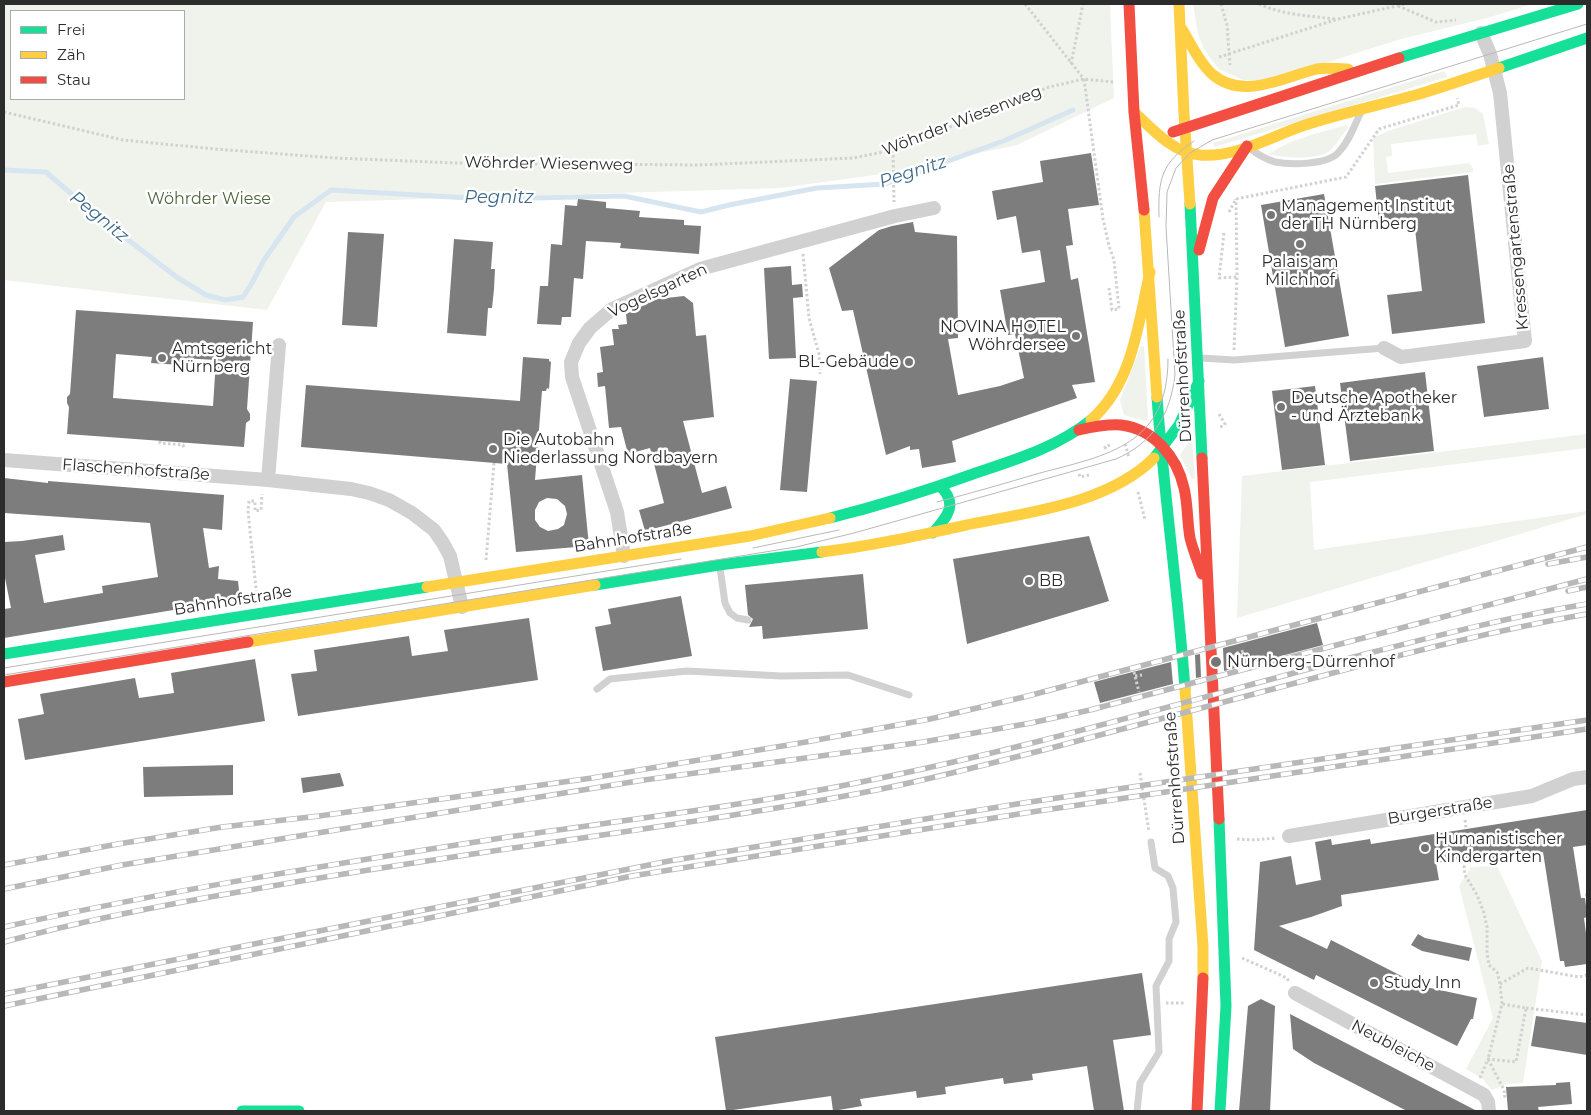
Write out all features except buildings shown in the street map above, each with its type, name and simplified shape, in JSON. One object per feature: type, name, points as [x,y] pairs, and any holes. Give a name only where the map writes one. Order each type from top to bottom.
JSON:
[{"type":"main road","name":"Dürrenhofstraße","points":[[1129,4],[1134,112],[1150,272],[1162,447],[1180,618],[1203,947],[1203,1002],[1197,1111]]},
{"type":"main road","name":"Dürrenhofstraße","points":[[1179,4],[1210,601],[1226,983],[1220,1111]]},
{"type":"main road","points":[[1140,175],[1151,149],[1161,138],[1185,127],[1370,69],[1441,44],[1578,4]]},
{"type":"main road","points":[[1180,25],[1194,50],[1209,70],[1217,77],[1236,86],[1261,86],[1320,68],[1370,69]]},
{"type":"main road","points":[[1134,112],[1161,138],[1173,146],[1187,152],[1216,154],[1247,146],[1292,129],[1453,84],[1587,38]]},
{"type":"main road","name":"Dürrenhofstraße","points":[[1194,269],[1213,198],[1247,146]]},
{"type":"main road","name":"Bahnhofstraße","points":[[4,654],[750,536],[810,525],[872,508],[940,486],[1055,443],[1077,430],[1100,412],[1124,376],[1150,272]]},
{"type":"main road","points":[[4,682],[719,565],[850,549],[1071,503],[1104,491],[1134,475],[1162,447],[1184,416],[1199,381]]},
{"type":"main road","name":"Dürrenhofstraße","points":[[1077,430],[1120,425],[1143,431],[1162,447],[1181,478],[1190,537],[1210,601]]},
{"type":"main road","points":[[933,533],[946,516],[950,506],[948,495],[940,486]]},
{"type":"main road","points":[[242,1111],[299,1111]]},
{"type":"street","name":"Kressengartenstraße","points":[[1384,348],[1401,358],[1525,341],[1502,108],[1495,69],[1481,33]]},
{"type":"street","name":"Vogelsgarten","points":[[624,556],[617,512],[572,377],[571,362],[579,343],[590,328],[612,309],[700,269],[934,208]]},
{"type":"street","points":[[268,480],[279,345]]},
{"type":"street","name":"Flaschenhofstraße","points":[[4,460],[268,480],[351,489],[369,493],[389,500],[412,513],[434,530],[447,549],[462,607]]},
{"type":"street","name":"Burgerstraße","points":[[1289,836],[1532,796],[1573,779],[1587,777]]},
{"type":"street","name":"Neubleiche","points":[[1295,993],[1484,1095],[1488,1107]]},
{"type":"lane","points":[[1247,146],[1258,155],[1275,162],[1308,163],[1328,159],[1338,153],[1349,137],[1362,109]]},
{"type":"lane","points":[[1198,358],[1234,360],[1384,348]]},
{"type":"lane","points":[[719,565],[726,608],[736,618],[748,620]]},
{"type":"lane","points":[[597,689],[610,679],[687,671],[781,676],[848,675],[909,695]]},
{"type":"lane","points":[[1137,1111],[1140,1082],[1159,1052],[1156,986],[1169,961],[1169,939],[1176,922],[1173,888],[1168,876],[1155,868],[1151,842]]},
{"type":"path","points":[[1025,4],[1071,65],[1084,79],[1103,218],[1114,260],[1119,309],[1112,310],[1109,288]]},
{"type":"path","points":[[1071,65],[1083,4]]},
{"type":"path","points":[[1221,4],[1228,26],[1229,54],[1338,20],[1405,4]]},
{"type":"path","points":[[1259,4],[1297,15],[1338,20]]},
{"type":"path","points":[[1398,6],[1436,22],[1462,19]]},
{"type":"path","name":"Wöhrder Wiesenweg","points":[[4,112],[123,140],[215,149],[335,158],[456,163],[699,165],[853,158],[893,150],[1049,87],[1084,79],[1113,82]]},
{"type":"path","points":[[1225,219],[1236,199],[1346,177],[1379,129],[1459,105],[1453,84]]},
{"type":"path","points":[[893,150],[894,209]]},
{"type":"path","points":[[1234,360],[1237,277],[1236,191]]},
{"type":"path","points":[[1224,229],[1219,278],[1237,277]]},
{"type":"path","points":[[802,241],[809,318],[819,354],[820,374]]},
{"type":"path","points":[[1120,425],[1145,520]]},
{"type":"path","points":[[160,443],[183,445],[184,448]]},
{"type":"path","points":[[486,563],[494,462]]},
{"type":"path","points":[[258,613],[248,511],[249,500],[256,501],[254,511],[261,510],[262,495]]},
{"type":"path","points":[[1233,657],[1237,653],[1244,651]]},
{"type":"path","points":[[1226,658],[1238,658]]},
{"type":"path","points":[[1134,672],[1139,692]]},
{"type":"path","points":[[1136,676],[1142,675]]},
{"type":"path","points":[[1140,773],[1151,842]]},
{"type":"path","points":[[1234,839],[1255,840],[1289,836]]},
{"type":"path","points":[[1470,858],[1464,867],[1465,875],[1484,913],[1487,928],[1486,953],[1489,965],[1497,972],[1502,1004],[1488,1059],[1474,1090]]},
{"type":"path","points":[[1242,958],[1287,978],[1295,993]]},
{"type":"path","points":[[1500,984],[1528,968],[1579,977],[1587,975]]},
{"type":"path","points":[[1174,1004],[1188,1003]]},
{"type":"path","points":[[1502,1004],[1587,1015]]},
{"type":"path","points":[[1488,1059],[1516,1062],[1526,1008]]},
{"type":"path","points":[[1488,1059],[1504,1090],[1505,1096],[1488,1107]]},
{"type":"green space","name":"Wöhrder Wiese","points":[[4,4],[1110,4],[1114,98],[1017,145],[875,175],[780,188],[326,202],[267,310],[4,280]]},
{"type":"green space","points":[[1193,4],[1533,4],[1487,18],[1401,39],[1271,80],[1243,80],[1219,69],[1205,51],[1198,34]]},
{"type":"green space","points":[[1444,71],[1447,77],[1214,147],[1213,143]]},
{"type":"green space","points":[[1465,107],[1475,108],[1483,114],[1489,144],[1478,146],[1476,134],[1391,144],[1392,156],[1386,157],[1388,173],[1469,163],[1473,168],[1473,172],[1375,184],[1373,138],[1388,131]]},
{"type":"green space","points":[[1346,125],[1348,128],[1336,144],[1323,155],[1299,158],[1269,154],[1297,140]]},
{"type":"green space","points":[[1141,346],[1144,346],[1148,418],[1146,421],[1124,415],[1120,400]]},
{"type":"green space","points":[[1587,434],[1587,448],[1310,482],[1314,550],[1587,511],[1587,514],[1237,618],[1242,476]]},
{"type":"green space","points":[[1190,440],[1192,440],[1195,479],[1192,479],[1180,455]]},
{"type":"green space","points":[[1497,866],[1542,961],[1523,1083],[1507,1084],[1492,1090],[1483,1079],[1466,1069],[1493,1018],[1459,886],[1471,867]]},
{"type":"waterway","name":"Pegnitz","points":[[4,170],[46,172],[98,217],[178,278],[206,295],[225,300],[243,297],[264,260],[294,217],[331,190],[486,199],[624,196],[701,212],[817,188],[885,184],[1006,140],[1073,110]]},
{"type":"tram line","points":[[4,675],[796,547],[854,533],[1116,459],[1141,444],[1158,426],[1169,403],[1173,389],[1175,375],[1166,227],[1167,192],[1176,168],[1190,153],[1212,140],[1587,24]]},
{"type":"tram line","points":[[1159,217],[1159,192],[1164,173],[1174,157],[1194,141]]},
{"type":"tram line","points":[[937,502],[1089,460],[1130,442],[1145,428],[1158,411],[1165,388],[1168,359]]},
{"type":"tram line","points":[[753,548],[839,530]]},
{"type":"tram line","points":[[4,668],[681,559]]},
{"type":"railway","points":[[4,865],[222,827],[319,816],[592,778],[930,719],[1024,697],[1587,547]]},
{"type":"railway","points":[[1548,564],[1587,557]]},
{"type":"railway","points":[[4,889],[122,865],[644,780],[923,742],[1031,723],[1090,710],[1587,579]]},
{"type":"railway","points":[[1568,591],[1587,587]]},
{"type":"railway","points":[[4,927],[129,901],[318,867],[817,791],[984,755],[1350,658],[1527,615],[1587,604]]},
{"type":"railway","points":[[4,942],[96,920],[219,895],[785,807],[885,788],[1051,748],[1418,651],[1519,627],[1587,614]]},
{"type":"railway","points":[[4,994],[669,861],[1023,803],[1587,720]]},
{"type":"railway","points":[[4,1006],[632,876],[1025,813],[1587,729]]},
{"type":"traffic: fast","points":[[1399,58],[1578,4]]},
{"type":"traffic: fast","points":[[1499,68],[1587,38]]},
{"type":"traffic: fast","points":[[1190,204],[1202,458]]},
{"type":"traffic: fast","points":[[1154,458],[1179,425],[1199,381]]},
{"type":"traffic: fast","points":[[1157,397],[1185,689]]},
{"type":"traffic: fast","points":[[830,518],[920,492],[1019,458],[1049,446],[1078,430],[1091,420]]},
{"type":"traffic: fast","points":[[933,533],[943,521],[950,505],[946,493],[940,486]]},
{"type":"traffic: fast","points":[[595,585],[719,565],[822,552]]},
{"type":"traffic: fast","points":[[4,654],[427,587]]},
{"type":"traffic: fast","points":[[1219,819],[1226,1006],[1220,1111]]},
{"type":"traffic: fast","points":[[242,1111],[299,1111]]},
{"type":"traffic: slow","points":[[1179,4],[1190,204]]},
{"type":"traffic: slow","points":[[1182,29],[1207,69],[1224,82],[1237,86],[1263,85],[1321,68],[1348,69]]},
{"type":"traffic: slow","points":[[1134,112],[1156,133],[1181,150],[1200,155],[1213,155],[1240,150],[1305,125],[1416,95],[1499,68]]},
{"type":"traffic: slow","points":[[1144,210],[1157,397]]},
{"type":"traffic: slow","points":[[1091,420],[1105,405],[1125,371],[1132,352],[1150,272]]},
{"type":"traffic: slow","points":[[822,552],[896,540],[1043,510],[1068,503],[1115,486],[1136,473],[1154,458]]},
{"type":"traffic: slow","points":[[427,587],[750,536],[830,518]]},
{"type":"traffic: slow","points":[[248,642],[595,585]]},
{"type":"traffic: slow","points":[[1185,689],[1203,947],[1203,978]]},
{"type":"traffic: jam","points":[[1129,4],[1134,112],[1144,210]]},
{"type":"traffic: jam","points":[[1173,132],[1399,58]]},
{"type":"traffic: jam","points":[[1199,250],[1213,198],[1247,146]]},
{"type":"traffic: jam","points":[[1079,430],[1105,425],[1121,425],[1133,428],[1144,432],[1154,439],[1170,455],[1181,477],[1190,538],[1202,574]]},
{"type":"traffic: jam","points":[[1202,458],[1219,819]]},
{"type":"traffic: jam","points":[[4,682],[248,642]]},
{"type":"traffic: jam","points":[[1197,1111],[1203,978]]},
{"type":"place","name":"Management Institut der TH Nürnberg","points":[[1271,215]]},
{"type":"place","name":"Palais am Milchhof","points":[[1300,244]]},
{"type":"place","name":"NOVINA HOTEL Wöhrdersee","points":[[1076,336]]},
{"type":"place","name":"Amtsgericht Nürnberg","points":[[162,358]]},
{"type":"place","name":"BL-Gebäude","points":[[909,362]]},
{"type":"place","name":"Deutsche Apotheker - und Ärztebank","points":[[1281,407]]},
{"type":"place","name":"Die Autobahn Niederlassung Nordbayern","points":[[493,449]]},
{"type":"place","name":"BB","points":[[1029,581]]},
{"type":"place","name":"Nürnberg-Dürrenhof","points":[[1216,662]]},
{"type":"place","name":"Humanistischer Kindergarten","points":[[1425,848]]},
{"type":"place","name":"Study Inn","points":[[1374,983]]}]
